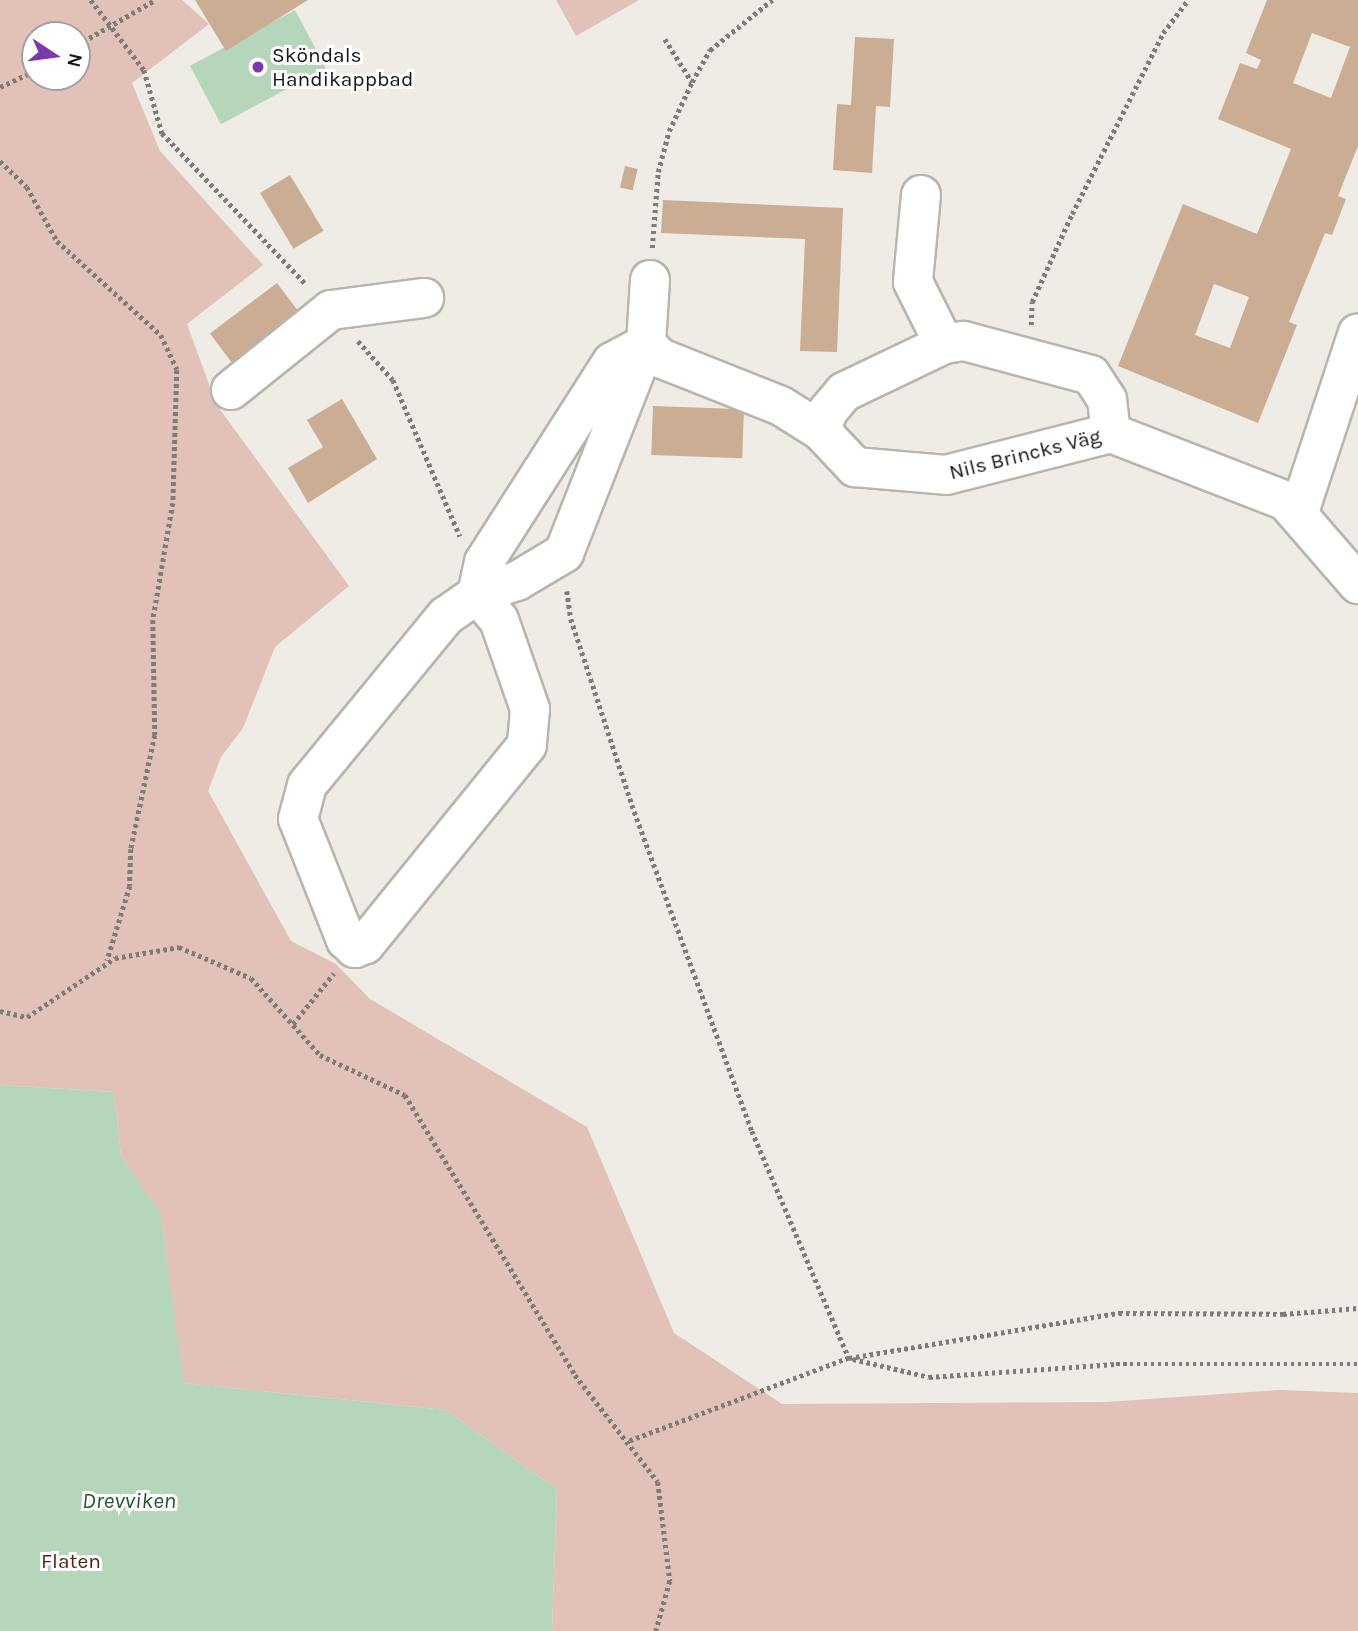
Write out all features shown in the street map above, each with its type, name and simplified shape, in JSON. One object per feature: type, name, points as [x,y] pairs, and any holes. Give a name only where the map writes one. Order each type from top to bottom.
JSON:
[{"type":"street","points":[[921,195],[913,282],[944,344]]},
{"type":"street","points":[[477,594],[499,620],[530,709],[527,745],[365,944],[355,948],[346,940],[298,819],[307,785],[446,616],[477,594],[517,581],[564,553],[646,344],[650,280]]},
{"type":"street","points":[[231,390],[331,310],[424,298]]},
{"type":"street","points":[[1299,512],[1358,333]]},
{"type":"street","points":[[821,431],[828,411],[844,392],[944,344],[964,341],[1091,375],[1107,400],[1111,433]]},
{"type":"street","points":[[477,594],[484,562],[580,406],[612,362],[646,344]]},
{"type":"street","name":"Nils Brincks Väg","points":[[646,344],[660,358],[781,406],[821,431],[855,467],[915,475],[946,475],[1111,433],[1286,501],[1299,512],[1358,584]]},
{"type":"path","points":[[91,37],[155,0]]},
{"type":"path","points":[[650,280],[658,172],[669,131],[709,50],[772,0]]},
{"type":"path","points":[[1029,357],[1032,302],[1163,33],[1188,0]]},
{"type":"path","points":[[665,39],[692,82]]},
{"type":"path","points":[[0,88],[21,78]]},
{"type":"path","points":[[0,161],[27,187],[57,241],[161,335],[177,370],[173,503],[153,620],[155,735],[131,849],[130,886],[107,963]]},
{"type":"path","points":[[564,553],[571,619],[632,805],[752,1131],[849,1358]]},
{"type":"path","points":[[0,1011],[27,1017],[107,963],[179,947],[251,978],[320,1055],[405,1096],[575,1375],[657,1482],[670,1581],[656,1631]]},
{"type":"path","points":[[293,1024],[355,948]]},
{"type":"path","points":[[627,1442],[849,1358],[1119,1313],[1283,1314],[1358,1308]]},
{"type":"path","points":[[849,1358],[929,1377],[1116,1364],[1358,1364]]},
{"type":"shaded area","points":[[0,0],[182,0],[209,24],[132,83],[160,151],[263,265],[187,324],[216,404],[349,586],[275,647],[243,728],[221,757],[208,791],[291,941],[336,964],[370,999],[587,1127],[674,1333],[782,1404],[1106,1402],[1280,1390],[1358,1393],[1358,1631],[552,1631],[557,1489],[446,1410],[183,1383],[161,1215],[121,1156],[114,1092],[0,1085]]},
{"type":"shaded area","points":[[556,0],[639,0],[576,36]]},
{"type":"water","name":"Sköndals Handikappbad","points":[[295,10],[326,68],[221,124],[190,66]]},
{"type":"water","name":"Drevviken","points":[[0,1085],[114,1092],[121,1156],[161,1214],[184,1383],[446,1410],[557,1489],[552,1631],[0,1631]]},
{"type":"building","points":[[195,0],[308,0],[226,51]]},
{"type":"building","points":[[1267,0],[1358,0],[1358,146],[1338,196],[1346,199],[1332,235],[1325,233],[1289,322],[1297,325],[1258,423],[1118,366],[1183,204],[1257,234],[1291,149],[1218,119],[1240,63],[1257,69],[1261,60],[1246,53]],"holes":[[[1312,33],[1350,47],[1331,98],[1293,83]],[[1214,284],[1249,297],[1230,348],[1195,335]]]},
{"type":"building","points":[[855,37],[894,39],[890,107],[876,106],[872,173],[833,170],[837,104],[851,105]]},
{"type":"building","points":[[625,166],[638,169],[633,190],[620,187]]},
{"type":"building","points":[[290,175],[323,231],[293,249],[260,193]]},
{"type":"building","points":[[663,200],[843,208],[837,352],[800,351],[805,239],[661,233]]},
{"type":"building","points":[[277,283],[300,314],[233,365],[210,334]]},
{"type":"building","points":[[342,399],[377,459],[308,503],[288,468],[323,447],[307,420]]},
{"type":"building","points":[[653,406],[744,409],[742,458],[651,455]]},
{"type":"place","name":"Sköndals Handikappbad","points":[[258,67]]},
{"type":"park label","name":"Flaten","points":[[71,1561]]}]
